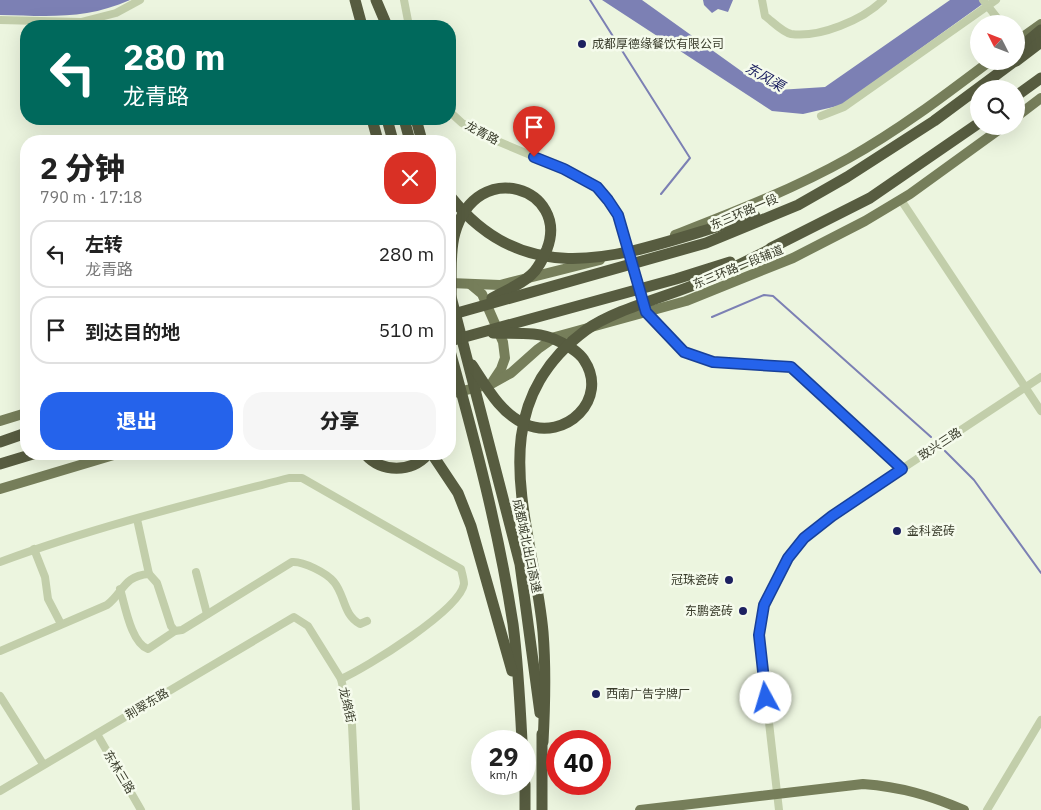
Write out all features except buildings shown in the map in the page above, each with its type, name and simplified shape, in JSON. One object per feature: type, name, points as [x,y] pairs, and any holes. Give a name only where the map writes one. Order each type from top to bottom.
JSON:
[{"type":"highway","points":[[350,0],[353,20]]},
{"type":"highway","points":[[355,0],[360,20]]},
{"type":"highway","points":[[374,0],[378,20]]},
{"type":"highway","points":[[374,0],[384,20]]},
{"type":"highway","points":[[1025,43],[1041,30]]},
{"type":"highway","name":"东三环路一段","points":[[1025,54],[1041,42]]},
{"type":"highway","points":[[934,122],[994,70]]},
{"type":"highway","name":"东三环路一段","points":[[456,312],[706,243],[798,205],[847,177],[934,122],[1004,70]]},
{"type":"highway","points":[[1025,91],[1041,78]]},
{"type":"highway","points":[[1025,93],[1041,85]]},
{"type":"highway","points":[[543,742],[546,696],[543,632],[521,500],[520,432],[531,396],[548,369],[587,330],[624,311],[697,284],[777,246],[870,198],[970,129]]},
{"type":"highway","name":"成都城北出口高速","points":[[456,232],[470,204],[482,194],[497,187],[511,187],[526,192],[547,213],[550,228],[548,245],[542,260],[532,274],[473,308]]},
{"type":"highway","points":[[456,203],[464,213],[483,229],[513,247],[536,256],[560,260],[598,258],[645,248],[798,205]]},
{"type":"highway","points":[[456,339],[676,280],[777,246]]},
{"type":"highway","name":"成都城北出口高速","points":[[456,314],[520,564],[543,742],[542,810]]},
{"type":"highway","points":[[467,355],[501,406],[525,424],[542,428],[556,428],[572,422],[582,413],[588,401],[591,386],[584,360],[571,349],[555,340],[531,334],[481,332]]},
{"type":"highway","points":[[456,375],[480,461],[513,625],[521,730]]},
{"type":"highway","points":[[0,442],[20,435]]},
{"type":"highway","points":[[0,464],[20,458]]},
{"type":"highway","points":[[373,460],[379,465],[396,470],[411,467],[420,460]]},
{"type":"highway","points":[[436,460],[458,493],[471,526],[519,696]]},
{"type":"highway","points":[[524,795],[524,810]]},
{"type":"main road","points":[[1025,36],[1041,24]]},
{"type":"main road","points":[[456,283],[500,286],[629,253],[808,180],[850,158],[896,129],[978,70]]},
{"type":"main road","points":[[1025,110],[1041,98]]},
{"type":"main road","name":"东三环路一段辅道","points":[[456,392],[467,391],[491,384],[511,373],[555,337],[646,312],[726,287],[793,258],[901,200],[991,135]]},
{"type":"main road","points":[[468,283],[482,294],[503,342],[505,358],[502,369],[491,384]]},
{"type":"main road","points":[[0,421],[20,414]]},
{"type":"main road","points":[[0,489],[97,460]]},
{"type":"main road","points":[[640,810],[863,784],[894,786],[929,795],[964,810]]},
{"type":"street","points":[[89,20],[116,13],[140,0]]},
{"type":"street","points":[[404,0],[408,20]]},
{"type":"street","points":[[762,0],[765,16],[789,34],[822,34],[874,9],[883,0]]},
{"type":"street","points":[[822,116],[844,107],[986,3],[996,0]]},
{"type":"street","points":[[986,3],[995,15]]},
{"type":"street","points":[[0,20],[20,20]]},
{"type":"street","name":"龙青路","points":[[456,118],[462,123],[490,138],[564,169],[597,187],[618,215],[646,312],[684,352],[713,362],[791,367],[902,469]]},
{"type":"street","points":[[901,200],[1041,411]]},
{"type":"street","name":"致兴三路","points":[[779,810],[759,635],[764,605],[788,558],[804,538],[832,516],[1041,377]]},
{"type":"street","points":[[0,562],[34,549],[137,519],[289,478],[302,478],[461,569],[464,584],[454,602],[423,628],[358,671],[341,678]]},
{"type":"street","points":[[137,519],[149,574],[157,583],[171,626],[175,631]]},
{"type":"street","points":[[34,549],[45,577],[48,599],[60,624]]},
{"type":"street","points":[[120,589],[136,639],[141,647],[148,649],[292,562],[300,561],[334,582],[352,620],[360,624],[368,621]]},
{"type":"street","points":[[196,572],[207,614]]},
{"type":"street","points":[[0,651],[107,605],[115,599],[126,582],[141,575],[149,574]]},
{"type":"street","name":"龙绵街","points":[[294,617],[308,626],[341,678],[352,725],[356,810]]},
{"type":"street","name":"荆翠东路","points":[[0,791],[294,617]]},
{"type":"street","points":[[0,696],[43,764]]},
{"type":"street","points":[[987,810],[1041,720]]},
{"type":"street","name":"东林三路","points":[[97,734],[141,810]]},
{"type":"water","points":[[0,0],[130,0],[82,14],[50,16],[0,15]]},
{"type":"water","points":[[602,0],[642,0],[751,78],[778,90],[825,87],[950,0],[988,0],[842,105],[803,114],[772,111]]},
{"type":"water","points":[[703,0],[733,0],[728,12],[718,9],[712,13],[704,5]]},
{"type":"waterway","points":[[590,0],[690,158],[661,194]]},
{"type":"waterway","points":[[712,317],[764,295],[773,296],[931,437]]},
{"type":"waterway","points":[[945,451],[974,480],[1041,573]]},
{"type":"place","name":"成都厚德缘餐饮有限公司","points":[[582,44]]},
{"type":"place","name":"金科瓷砖","points":[[897,531]]},
{"type":"place","name":"冠珠瓷砖","points":[[729,580]]},
{"type":"place","name":"东鹏瓷砖","points":[[743,611]]},
{"type":"place","name":"西南广告字牌厂","points":[[596,694]]},
{"type":"route","points":[[534,157],[564,169],[597,187],[608,200],[618,215],[646,312],[684,352],[713,362],[770,364],[791,367],[902,469],[832,516],[804,538],[788,558],[764,605],[759,635],[766,698]]},
{"type":"water label","name":"东风渠","points":[[765,77]]}]
